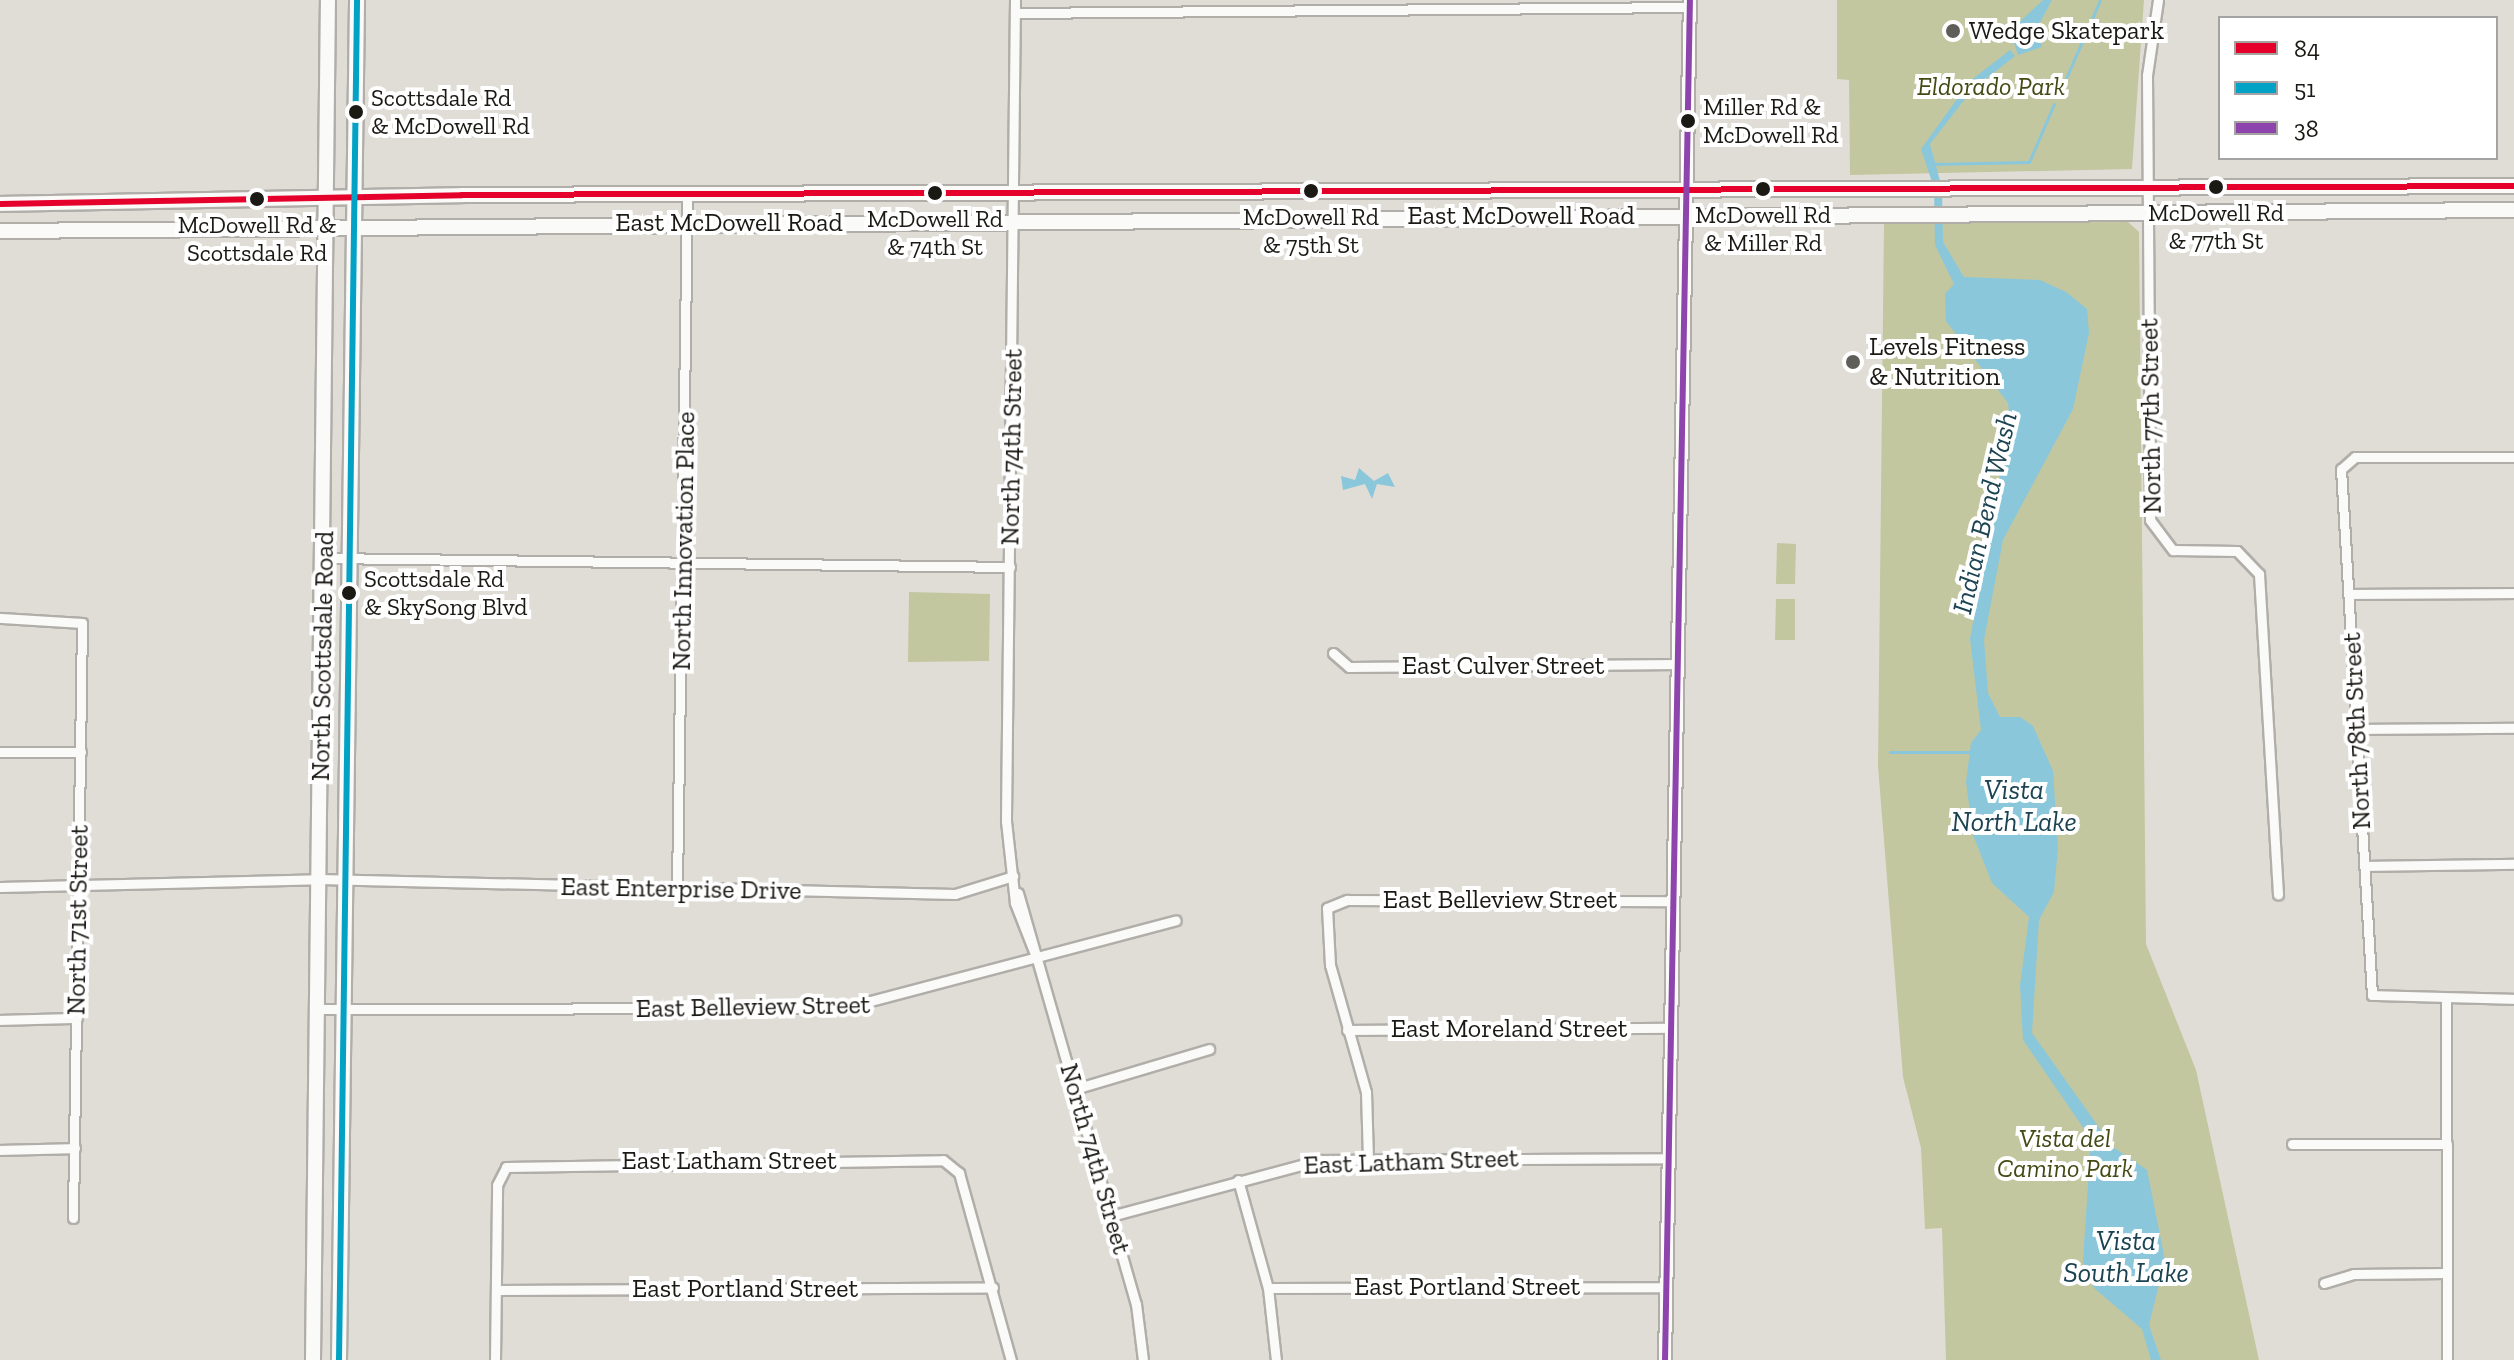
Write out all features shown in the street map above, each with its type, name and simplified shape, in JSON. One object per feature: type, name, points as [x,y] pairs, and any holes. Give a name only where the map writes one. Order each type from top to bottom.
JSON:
[{"type":"main road","name":"North Scottsdale Road","points":[[313,1360],[325,558],[328,0]]},
{"type":"main road","name":"North Scottsdale Road","points":[[339,1360],[358,195],[357,0]]},
{"type":"main road","name":"East McDowell Road","points":[[0,204],[358,195],[2514,186]]},
{"type":"main road","points":[[22,204],[23,231]]},
{"type":"main road","name":"East McDowell Road","points":[[0,231],[356,225],[2514,210]]},
{"type":"street","name":"North 74th Street","points":[[1015,0],[1015,221],[1006,821],[1026,942],[1037,959],[1111,1216],[1143,1360]]},
{"type":"street","name":"North 77th Street","points":[[2158,0],[2147,75],[2150,520],[2173,550],[2237,551],[2259,574],[2278,894]]},
{"type":"street","points":[[1015,13],[1150,4],[1690,3],[1689,215],[1665,1360]]},
{"type":"street","name":"North Innovation Place","points":[[677,888],[687,194]]},
{"type":"street","name":"North 78th Street","points":[[2446,1000],[2376,1000],[2356,729],[2344,460],[2514,457]]},
{"type":"street","points":[[325,558],[1010,567]]},
{"type":"street","points":[[2349,594],[2514,593]]},
{"type":"street","name":"North 71st Street","points":[[0,618],[82,623],[73,1218]]},
{"type":"street","name":"East Culver Street","points":[[1333,653],[1349,667],[1679,664]]},
{"type":"street","points":[[2356,729],[2514,728]]},
{"type":"street","points":[[0,752],[81,752]]},
{"type":"street","points":[[2365,866],[2514,864]]},
{"type":"street","name":"East Enterprise Drive","points":[[346,880],[955,894],[1013,876]]},
{"type":"street","points":[[0,887],[346,880]]},
{"type":"street","name":"East Belleview Street","points":[[1347,1030],[1330,965],[1327,908],[1347,900],[1674,901]]},
{"type":"street","name":"East Belleview Street","points":[[317,1009],[844,1008],[1176,920]]},
{"type":"street","points":[[2447,1360],[2446,1000],[2514,999]]},
{"type":"street","points":[[0,1020],[77,1018]]},
{"type":"street","name":"East Moreland Street","points":[[1347,1030],[1672,1028]]},
{"type":"street","points":[[1347,1030],[1366,1092],[1368,1159]]},
{"type":"street","points":[[1075,1089],[1209,1049]]},
{"type":"street","points":[[2292,1144],[2447,1144]]},
{"type":"street","points":[[0,1150],[75,1148]]},
{"type":"street","name":"East Latham Street","points":[[1111,1216],[1320,1160],[1669,1158]]},
{"type":"street","name":"East Latham Street","points":[[497,1290],[497,1185],[506,1167],[953,1163],[993,1287]]},
{"type":"street","points":[[1238,1180],[1268,1288],[1276,1360]]},
{"type":"street","points":[[2324,1283],[2354,1274],[2447,1273]]},
{"type":"street","points":[[993,1287],[1011,1360]]},
{"type":"street","name":"East Portland Street","points":[[497,1290],[993,1287]]},
{"type":"street","name":"East Portland Street","points":[[1268,1288],[1666,1287]]},
{"type":"street","points":[[495,1360],[497,1290]]},
{"type":"green space","name":"Eldorado Park","points":[[1837,0],[2144,0],[2132,169],[1850,175],[1849,80],[1837,79]]},
{"type":"green space","name":"Vista del Camino Park","points":[[2128,222],[2139,232],[2146,944],[2196,1070],[2259,1360],[1946,1360],[1942,1228],[1925,1229],[1921,1148],[1903,1077],[1878,766],[1884,223]]},
{"type":"green space","points":[[1777,543],[1796,544],[1795,584],[1776,584]]},
{"type":"green space","points":[[909,592],[990,594],[989,661],[908,662]]},
{"type":"green space","points":[[1776,599],[1795,599],[1795,640],[1775,640]]},
{"type":"water","points":[[2043,0],[2052,0],[2038,26],[2042,47],[2018,55],[2010,31]]},
{"type":"water","points":[[2010,50],[2015,56],[1972,90],[1930,144],[1942,188],[1943,242],[1964,277],[2040,280],[2066,292],[2087,309],[2089,333],[2073,409],[2003,540],[1984,640],[1988,693],[2000,717],[2020,717],[2033,726],[2053,771],[2058,847],[2054,892],[2039,920],[2032,1033],[2113,1147],[2147,1170],[2165,1260],[2149,1325],[2161,1360],[2151,1360],[2142,1329],[2094,1288],[2083,1261],[2091,1139],[2023,1040],[2020,985],[2029,917],[1992,883],[1973,835],[1966,782],[1971,743],[1981,730],[1970,639],[2010,421],[2008,403],[1946,321],[1945,294],[1954,284],[1935,245],[1934,188],[1921,149],[1970,81]]},
{"type":"water","points":[[1359,468],[1374,481],[1388,473],[1395,487],[1377,484],[1372,499],[1365,484],[1343,490],[1341,476],[1355,480]]},
{"type":"waterway","points":[[2060,92],[2100,0]]},
{"type":"waterway","points":[[1931,164],[2029,162],[2054,104]]},
{"type":"waterway","points":[[1890,752],[1970,752]]},
{"type":"transit line","name":"51","points":[[339,1360],[357,0]]},
{"type":"transit line","name":"38","points":[[1665,1360],[1690,0]]},
{"type":"transit line","name":"84","points":[[0,204],[462,195],[2514,186]]},
{"type":"place","name":"Wedge Skatepark","points":[[1953,31]]},
{"type":"place","name":"Scottsdale Rd & McDowell Rd","points":[[356,112]]},
{"type":"place","name":"Miller Rd & McDowell Rd","points":[[1688,121]]},
{"type":"place","name":"McDowell Rd & 77th St","points":[[2216,187]]},
{"type":"place","name":"McDowell Rd & Miller Rd","points":[[1763,189]]},
{"type":"place","name":"McDowell Rd & 75th St","points":[[1311,191]]},
{"type":"place","name":"McDowell Rd & 74th St","points":[[935,193]]},
{"type":"place","name":"McDowell Rd & Scottsdale Rd","points":[[257,199]]},
{"type":"place","name":"Levels Fitness & Nutrition","points":[[1853,362]]},
{"type":"place","name":"Scottsdale Rd & SkySong Blvd","points":[[349,593]]},
{"type":"water label","name":"Indian Bend Wash","points":[[1985,513]]},
{"type":"water label","name":"Vista North Lake","points":[[2014,806]]},
{"type":"water label","name":"Vista South Lake","points":[[2126,1257]]}]
